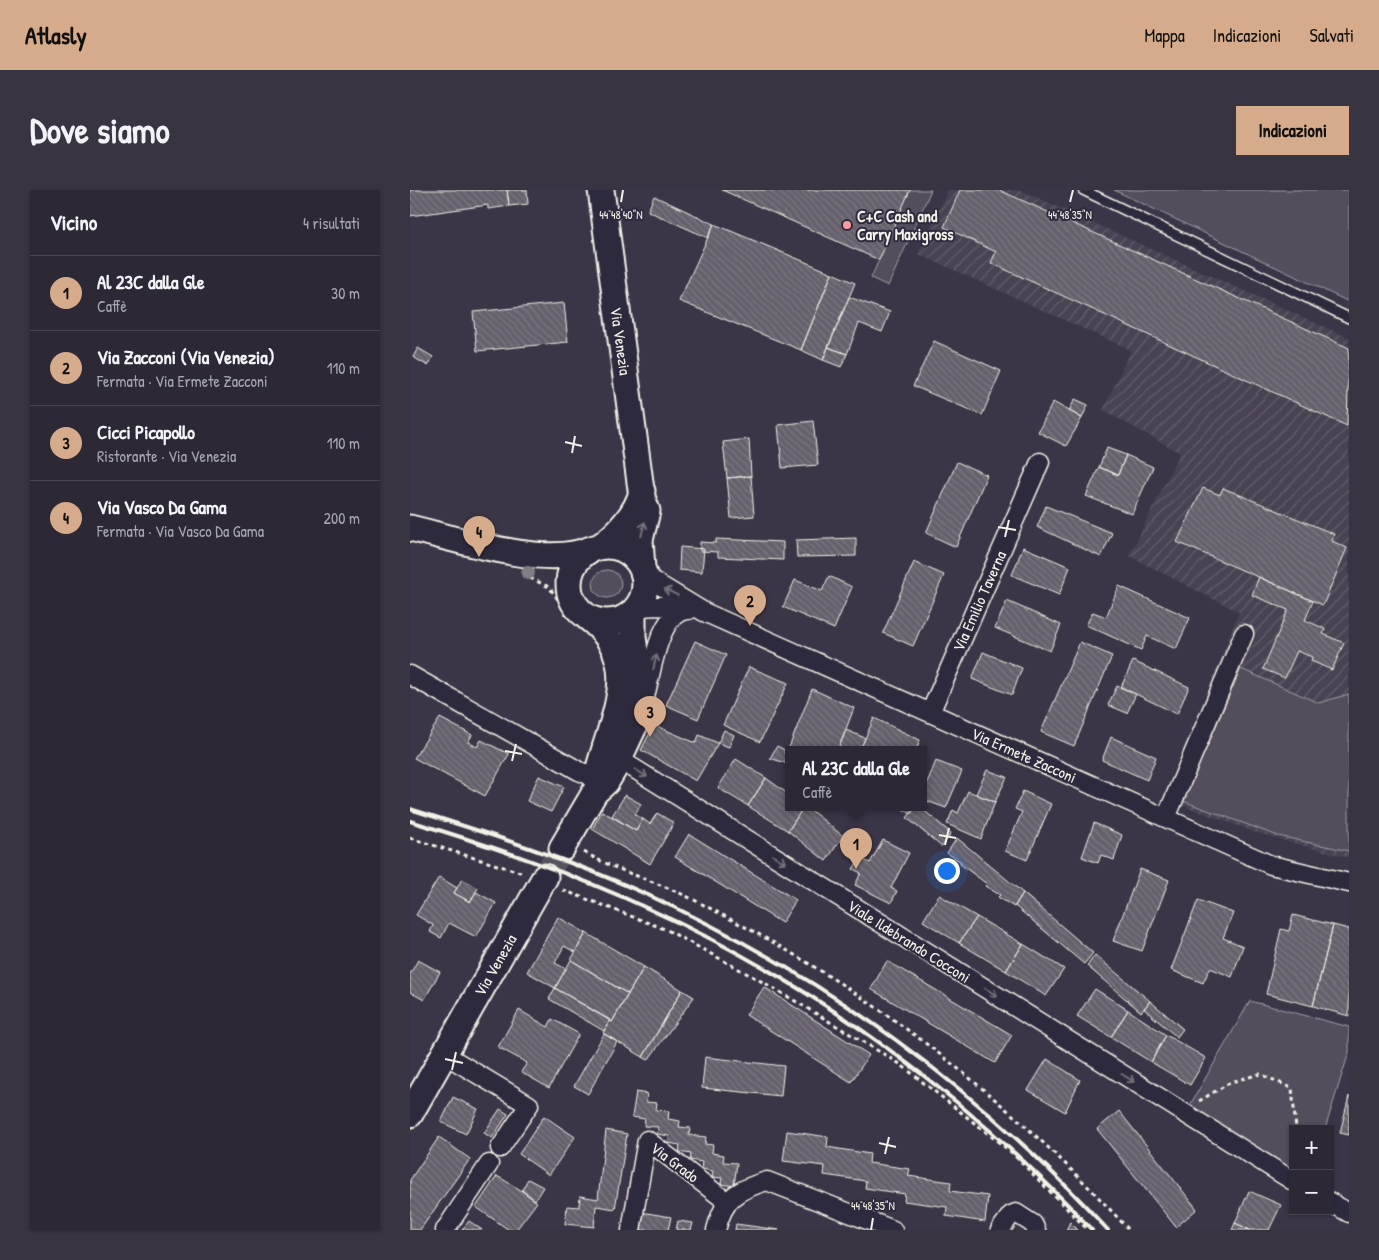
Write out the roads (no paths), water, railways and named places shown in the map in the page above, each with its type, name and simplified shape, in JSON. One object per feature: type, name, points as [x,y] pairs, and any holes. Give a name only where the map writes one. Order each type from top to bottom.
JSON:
[{"type":"street","name":"Via Venezia","points":[[596,785],[606,782],[620,757],[635,725],[640,703],[640,686],[633,637],[635,610],[644,592],[640,540],[647,511],[642,491],[602,190]]},
{"type":"street","name":"Via Emilio Taverna","points":[[930,713],[1040,462]]},
{"type":"street","points":[[635,610],[612,622],[596,621],[576,612],[569,587],[569,578],[576,561],[622,527],[638,502],[642,491]]},
{"type":"street","points":[[410,528],[514,553],[563,556],[595,548],[618,547],[626,551],[642,568]]},
{"type":"street","name":"Via Venezia","points":[[514,553],[554,578],[576,612],[605,633],[617,653],[621,668],[621,690],[596,785],[572,848]]},
{"type":"street","name":"Via Ermete Zacconi","points":[[642,568],[653,581],[696,611],[1271,865],[1349,882]]},
{"type":"street","name":"Via Ermete Zacconi","points":[[635,610],[660,606],[696,611]]},
{"type":"street","points":[[635,725],[664,628],[674,616],[696,611]]},
{"type":"street","points":[[1166,818],[1244,634]]},
{"type":"street","points":[[617,653],[629,670],[630,681],[628,712],[618,741],[620,757]]},
{"type":"street","points":[[410,675],[579,771],[596,785]]},
{"type":"street","name":"Viale Ildebrando Cocconi","points":[[620,757],[630,766],[1289,1178]]},
{"type":"street","name":"Via Venezia","points":[[410,1114],[544,880]]},
{"type":"street","points":[[444,1054],[529,1105],[500,1148]]},
{"type":"street","name":"Via Grado","points":[[631,1230],[647,1140],[726,1201]]},
{"type":"street","points":[[445,1230],[489,1164]]},
{"type":"street","points":[[716,1230],[726,1201],[750,1186],[767,1181],[894,1230]]},
{"type":"street","points":[[1334,1204],[1349,1213]]},
{"type":"street","points":[[1000,1230],[1011,1215],[1016,1213],[1033,1224],[1036,1230]]},
{"type":"lane","points":[[1082,190],[1349,318]]},
{"type":"tunnel","points":[[545,877],[562,848]]},
{"type":"railway","points":[[410,809],[530,848],[619,882],[712,926],[775,961],[895,1039],[952,1083],[1006,1129],[1058,1178],[1108,1230]]},
{"type":"railway","points":[[410,821],[501,850],[620,896],[711,939],[772,972],[887,1048],[941,1090],[994,1134],[1092,1230]]},
{"type":"place","name":"C+C Cash and Carry Maxigross","points":[[847,225]]},
{"type":"place","name":"Via Vasco Da Gama","points":[[479,557]]},
{"type":"place","name":"Via Zacconi (Via Venezia)","points":[[750,626]]},
{"type":"place","name":"Cicci Picapollo","points":[[650,737]]},
{"type":"place","name":"Al 23C dalla Gle","points":[[856,869]]}]
